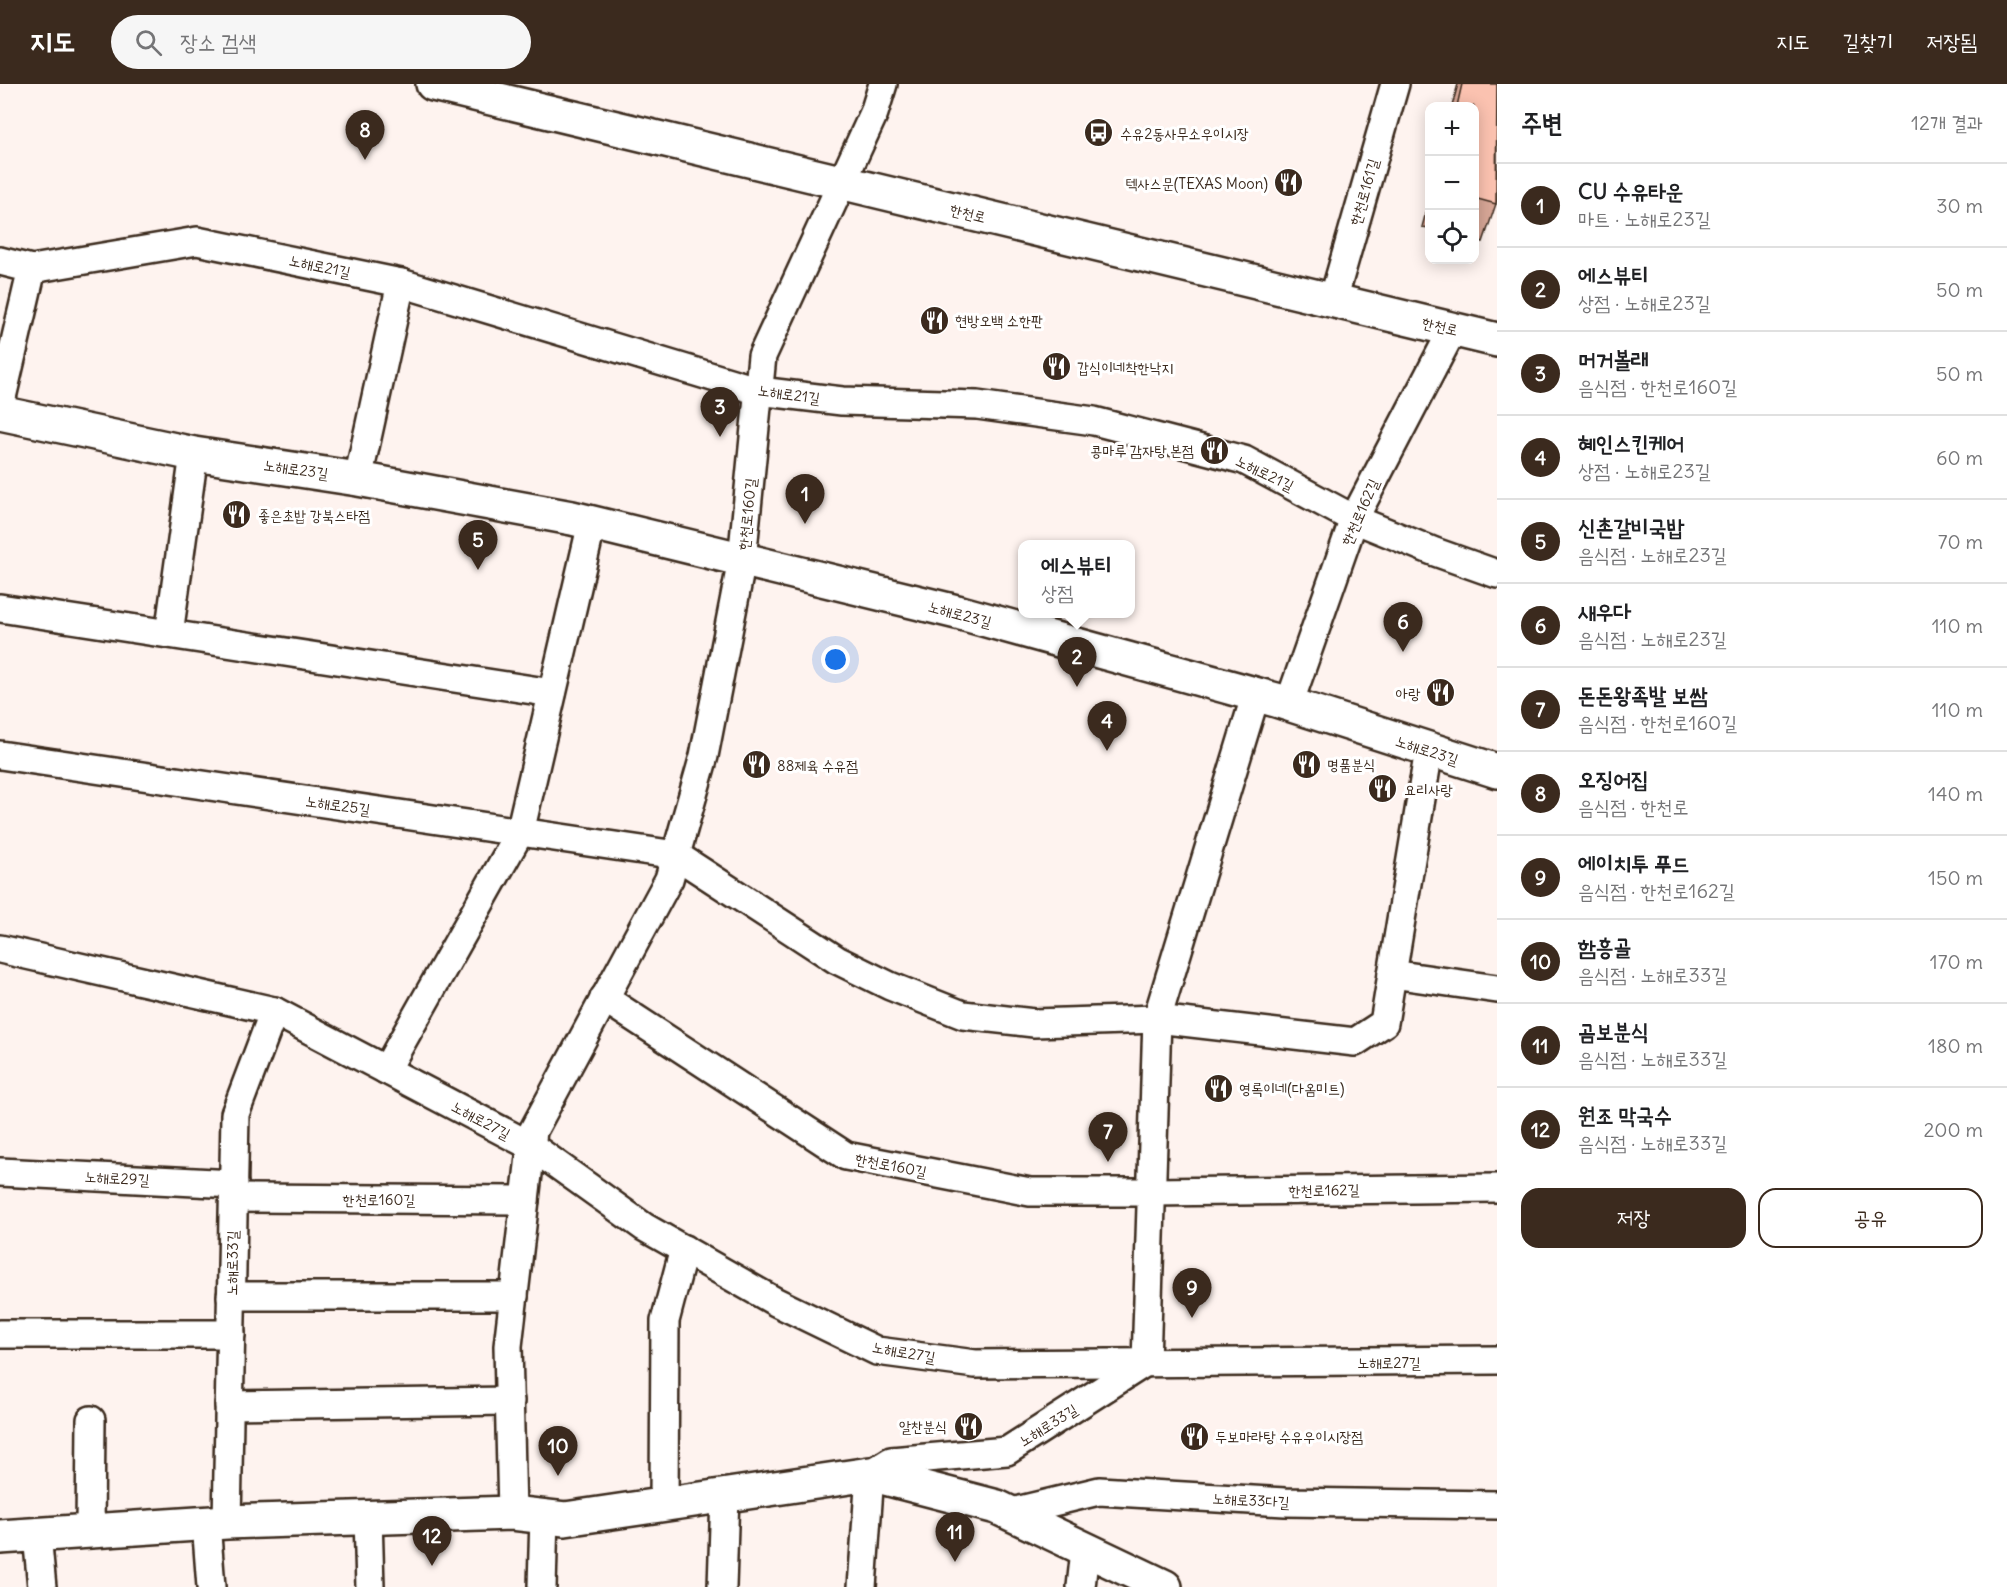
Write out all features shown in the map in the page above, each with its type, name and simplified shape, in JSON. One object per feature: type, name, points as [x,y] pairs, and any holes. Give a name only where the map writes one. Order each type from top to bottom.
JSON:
[{"type":"street","name":"한천로","points":[[437,84],[1497,340]]},
{"type":"street","name":"한천로160길","points":[[542,1587],[510,1401],[508,1347],[533,1131],[669,879],[704,756],[742,560],[762,356],[874,113],[883,84]]},
{"type":"street","name":"한천로161길","points":[[1333,300],[1395,84]]},
{"type":"street","name":"노해로21길","points":[[0,261],[32,269],[197,241],[401,283],[759,391],[843,401],[977,405],[1094,421],[1244,460],[1354,519],[1497,574]]},
{"type":"street","points":[[0,406],[32,269]]},
{"type":"street","points":[[358,479],[401,283]]},
{"type":"street","name":"한천로162길","points":[[1289,704],[1354,519],[1453,329]]},
{"type":"street","name":"노해로23길","points":[[0,413],[194,454],[358,479],[592,523],[962,613],[1256,694],[1497,771]]},
{"type":"street","points":[[169,634],[194,454]]},
{"type":"street","points":[[386,1070],[520,832],[592,523]]},
{"type":"street","points":[[0,608],[552,693]]},
{"type":"street","points":[[1146,1362],[1157,1019],[1256,694]]},
{"type":"street","points":[[676,855],[837,960],[890,986],[963,1015],[1034,1023],[1157,1019],[1355,1042],[1384,1023],[1429,750]]},
{"type":"street","name":"노해로25길","points":[[0,756],[676,855]]},
{"type":"street","name":"노해로27길","points":[[0,949],[274,1011],[531,1146],[644,1227],[776,1302],[877,1351],[975,1364],[1479,1362],[1497,1360]]},
{"type":"street","points":[[1392,974],[1497,988]]},
{"type":"street","name":"한천로160길","points":[[604,998],[846,1156],[1030,1192],[1152,1192]]},
{"type":"street","name":"노해로33길","points":[[211,1587],[229,1406],[235,1114],[274,1011]]},
{"type":"street","name":"노해로29길","points":[[0,1172],[234,1191]]},
{"type":"street","name":"한천로162길","points":[[1152,1192],[1497,1188]]},
{"type":"street","name":"한천로160길","points":[[234,1191],[525,1200]]},
{"type":"street","points":[[664,1504],[665,1321],[684,1249]]},
{"type":"street","points":[[231,1296],[514,1296]]},
{"type":"street","points":[[0,1334],[231,1334]]},
{"type":"street","name":"노해로33길","points":[[870,1474],[891,1461],[1007,1451],[1146,1362]]},
{"type":"street","points":[[229,1406],[510,1401]]},
{"type":"street","points":[[90,1532],[91,1420]]},
{"type":"street","points":[[862,1587],[870,1474]]},
{"type":"street","name":"노해로33길","points":[[0,1537],[217,1522],[368,1517],[528,1514],[564,1519],[870,1474],[997,1507],[1165,1587]]},
{"type":"street","name":"노해로33다길","points":[[1008,1513],[1099,1491],[1285,1502],[1497,1505]]},
{"type":"street","points":[[722,1587],[725,1495]]},
{"type":"street","points":[[368,1517],[370,1587]]},
{"type":"street","points":[[38,1535],[42,1587]]},
{"type":"street","points":[[1081,1587],[1085,1550]]},
{"type":"building","points":[[1462,84],[1497,84],[1496,204],[1479,199],[1479,102],[1458,102]]},
{"type":"place","name":"수유2동사무소우이시장","points":[[1099,133]]},
{"type":"place","name":"오징어집","points":[[365,160]]},
{"type":"place","name":"텍사스문(TEXAS Moon)","points":[[1289,183]]},
{"type":"place","name":"현방오백 소한판","points":[[934,320]]},
{"type":"place","name":"갑식이네착한낙지","points":[[1056,367]]},
{"type":"place","name":"머거볼래","points":[[720,437]]},
{"type":"place","name":"콩마루 감자탕 본점","points":[[1215,450]]},
{"type":"place","name":"좋은초밥 강북스타점","points":[[237,515]]},
{"type":"place","name":"CU 수유타운","points":[[805,524]]},
{"type":"place","name":"신촌갈비국밥","points":[[478,570]]},
{"type":"place","name":"새우다","points":[[1403,652]]},
{"type":"place","name":"에스뷰티","points":[[1077,687]]},
{"type":"place","name":"아랑","points":[[1441,693]]},
{"type":"place","name":"혜인스킨케어","points":[[1107,751]]},
{"type":"place","name":"명품분식","points":[[1306,764]]},
{"type":"place","name":"88제육 수유점","points":[[756,765]]},
{"type":"place","name":"요리사랑","points":[[1383,789]]},
{"type":"place","name":"영록이네(다옴미트)","points":[[1218,1088]]},
{"type":"place","name":"돈돈왕족발 보쌈","points":[[1108,1162]]},
{"type":"place","name":"에이치투 푸드","points":[[1192,1318]]},
{"type":"place","name":"알찬분식","points":[[968,1426]]},
{"type":"place","name":"두보마라탕 수유우이시장점","points":[[1194,1436]]},
{"type":"place","name":"함흥골","points":[[558,1476]]},
{"type":"place","name":"곰보분식","points":[[955,1562]]},
{"type":"place","name":"원조 막국수","points":[[432,1566]]}]
